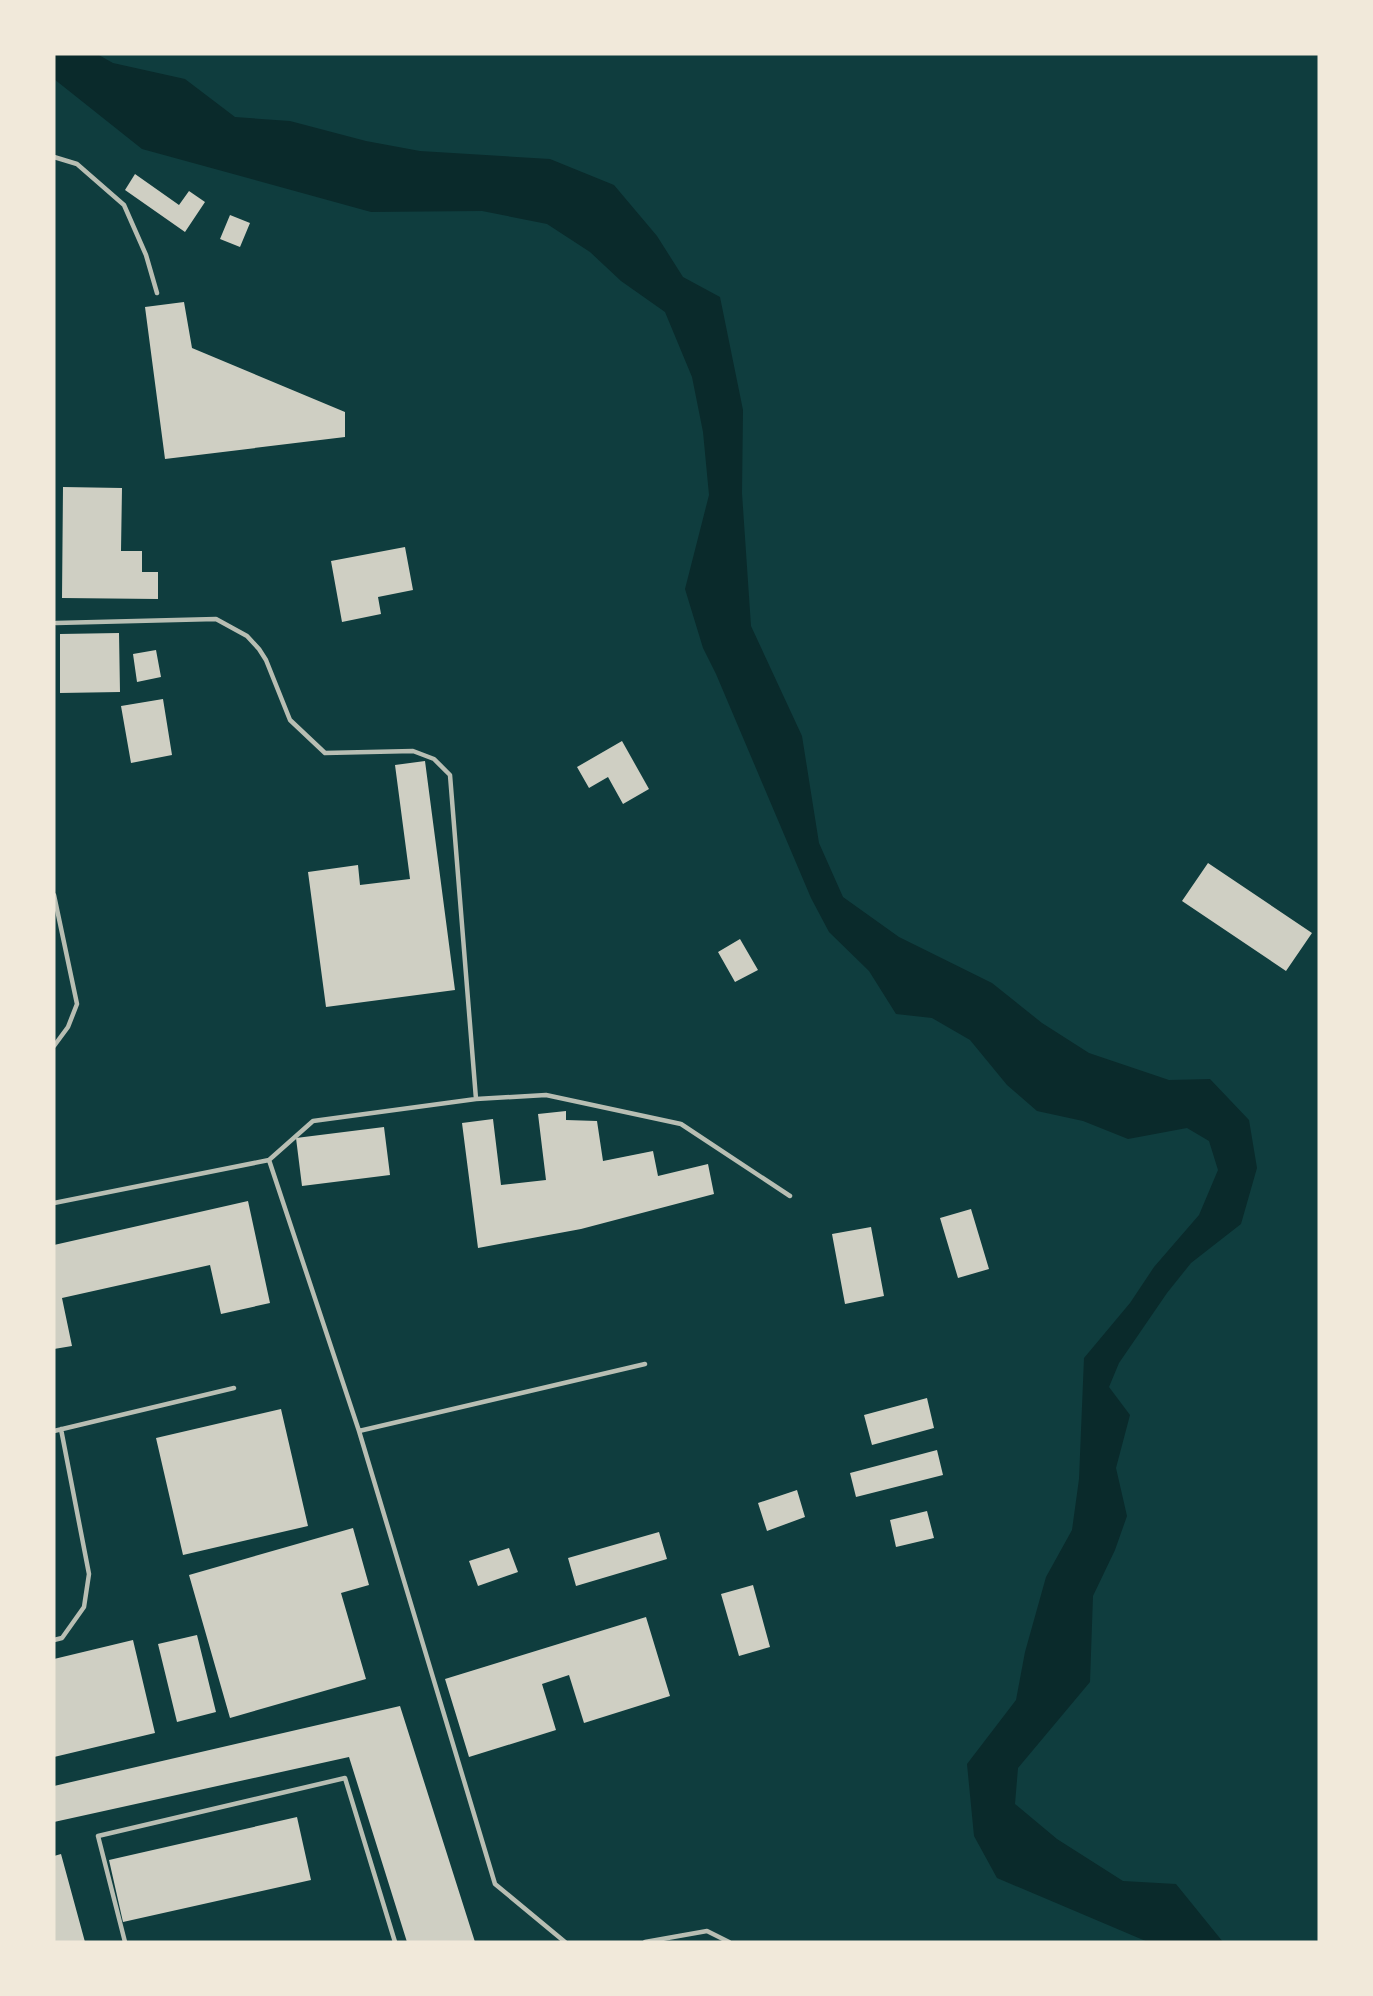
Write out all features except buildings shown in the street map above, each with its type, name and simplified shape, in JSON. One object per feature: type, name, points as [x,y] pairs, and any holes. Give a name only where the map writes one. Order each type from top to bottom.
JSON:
[{"type":"lane","points":[[54,157],[77,164],[124,205],[146,255],[157,292]]},
{"type":"lane","points":[[56,623],[216,619],[247,636],[259,649],[266,660],[290,720],[325,753],[412,751],[434,759],[450,775],[476,1099]]},
{"type":"lane","points":[[54,895],[77,1004],[68,1027],[54,1046]]},
{"type":"lane","points":[[54,1203],[269,1160],[313,1121],[476,1099],[546,1095],[681,1124],[790,1196]]},
{"type":"lane","points":[[269,1160],[359,1431],[495,1884],[566,1942]]},
{"type":"lane","points":[[359,1431],[645,1364]]},
{"type":"lane","points":[[54,1431],[234,1388]]},
{"type":"lane","points":[[54,1640],[62,1638],[84,1607],[89,1574],[61,1429]]},
{"type":"lane","points":[[125,1942],[98,1836],[345,1778],[395,1942]]},
{"type":"lane","points":[[645,1942],[707,1931],[729,1942]]},
{"type":"water","points":[[54,54],[97,54],[113,63],[185,79],[235,117],[290,121],[366,141],[420,151],[550,159],[614,185],[657,236],[683,277],[720,297],[743,410],[742,493],[751,626],[802,736],[819,843],[843,897],[899,937],[992,983],[1042,1023],[1089,1053],[1169,1080],[1210,1079],[1249,1120],[1257,1168],[1241,1224],[1191,1263],[1167,1293],[1119,1363],[1109,1387],[1130,1415],[1116,1468],[1127,1516],[1115,1550],[1093,1596],[1090,1682],[1018,1768],[1015,1804],[1057,1839],[1123,1881],[1176,1884],[1223,1942],[1148,1942],[997,1878],[974,1836],[967,1764],[1016,1700],[1025,1652],[1046,1577],[1072,1530],[1079,1479],[1084,1358],[1130,1303],[1154,1267],[1199,1215],[1218,1170],[1209,1141],[1187,1128],[1128,1139],[1083,1121],[1037,1111],[1007,1085],[970,1040],[932,1018],[896,1014],[869,971],[829,932],[811,898],[703,648],[685,589],[709,495],[703,432],[692,377],[665,312],[621,281],[590,252],[547,224],[482,211],[371,212],[142,149],[54,79]]}]
